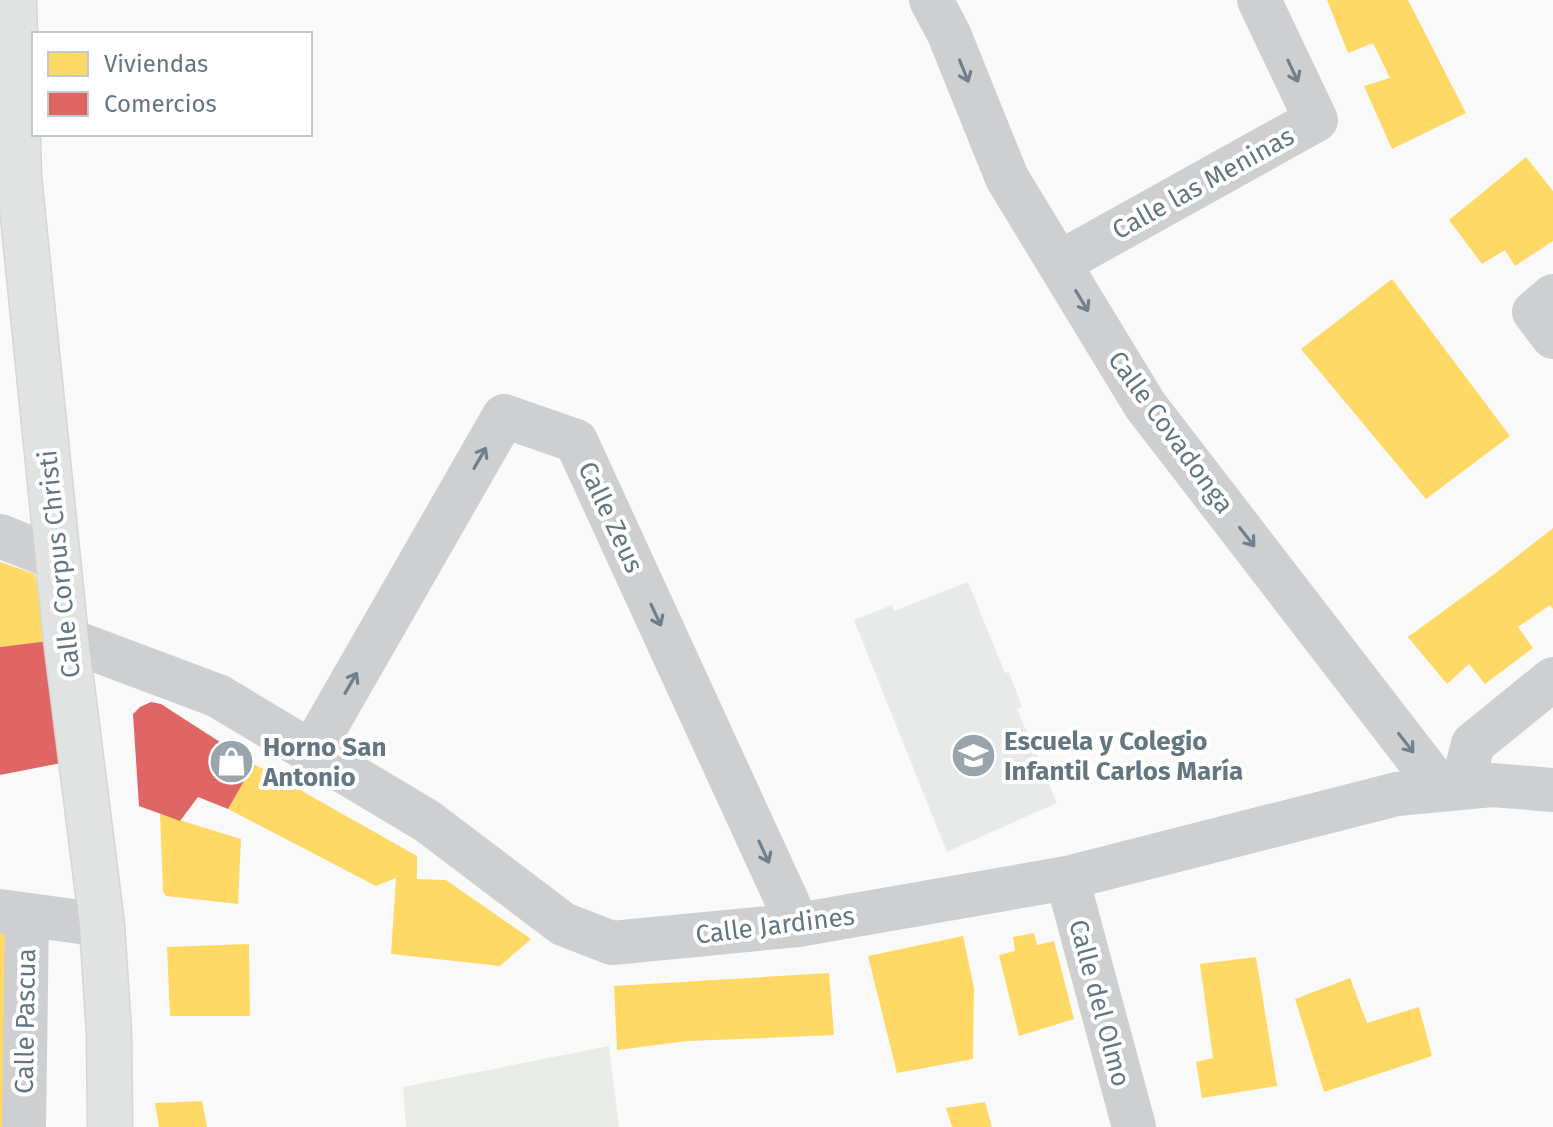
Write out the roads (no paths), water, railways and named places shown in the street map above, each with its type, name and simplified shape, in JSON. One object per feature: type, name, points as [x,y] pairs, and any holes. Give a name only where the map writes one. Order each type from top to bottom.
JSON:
[{"type":"main road","name":"Calle Corpus Christi","points":[[16,4],[10,195],[102,925],[109,1033],[110,1127]]},
{"type":"street","name":"Calle Covadonga","points":[[931,0],[949,34],[1007,178],[1145,405],[1452,788]]},
{"type":"street","name":"Calle las Meninas","points":[[1059,263],[1316,120],[1259,0]]},
{"type":"street","points":[[1553,296],[1534,312],[1553,337]]},
{"type":"street","name":"Calle Zeus","points":[[312,751],[504,416],[576,441],[798,925]]},
{"type":"street","points":[[0,536],[58,559]]},
{"type":"street","name":"Calle Jardines","points":[[66,639],[218,696],[427,821],[563,924],[612,943],[798,925],[1067,878],[1397,794],[1492,785],[1553,790]]},
{"type":"street","points":[[1452,788],[1473,744],[1553,679]]},
{"type":"street","name":"Calle del Olmo","points":[[1067,878],[1134,1127]]},
{"type":"street","points":[[14,913],[102,925]]},
{"type":"street","name":"Calle Pascua","points":[[14,913],[24,1127]]},
{"type":"place","name":"Escuela y Colegio Infantil Carlos María","points":[[973,756]]},
{"type":"place","name":"Horno San Antonio","points":[[232,762]]}]
